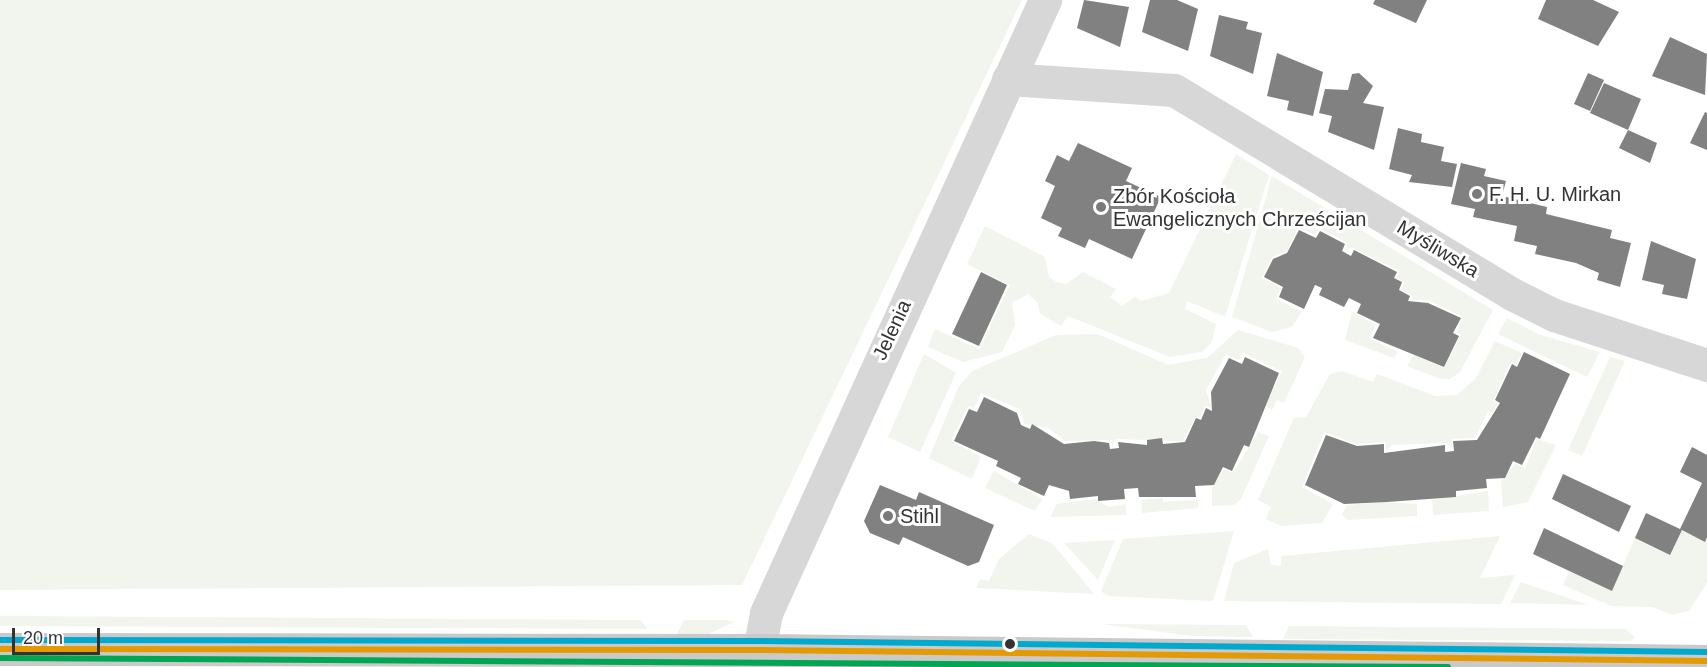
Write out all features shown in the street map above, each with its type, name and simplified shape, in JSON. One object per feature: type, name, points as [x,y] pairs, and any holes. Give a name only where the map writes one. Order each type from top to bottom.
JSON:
[{"type":"main road","points":[[0,649],[757,658],[1707,661]]},
{"type":"street","name":"Jelenia","points":[[757,658],[765,614],[796,543],[1045,0]]},
{"type":"street","name":"Myśliwska","points":[[1008,79],[1174,90],[1512,294],[1554,315],[1707,365]]},
{"type":"shaded area","points":[[0,0],[1022,0],[742,585],[0,590]]},
{"type":"shaded area","points":[[1236,154],[1269,175],[1225,317],[1187,301],[1185,309],[1216,324],[1212,342],[1202,352],[1170,357],[1068,316],[1061,326],[1040,314],[1038,303],[1028,294],[1012,303],[1015,325],[1002,352],[963,362],[928,347],[935,329],[979,349],[1010,285],[967,264],[985,226],[1045,257],[1049,277],[1057,282],[1066,284],[1083,272],[1116,289],[1110,297],[1122,306],[1135,297],[1142,301],[1169,293]]},
{"type":"shaded area","points":[[1272,176],[1493,310],[1460,372],[1450,379],[1438,378],[1407,366],[1414,355],[1444,368],[1461,335],[1456,333],[1463,317],[1428,300],[1411,300],[1413,296],[1401,290],[1405,282],[1396,277],[1400,271],[1353,248],[1345,250],[1348,243],[1319,228],[1316,235],[1298,227],[1287,251],[1272,257],[1262,278],[1281,288],[1276,299],[1302,312],[1292,327],[1272,332],[1232,317]]},
{"type":"shaded area","points":[[1352,312],[1376,325],[1369,338],[1398,352],[1394,358],[1345,340]]},
{"type":"shaded area","points":[[1507,318],[1540,335],[1600,352],[1587,377],[1498,334]]},
{"type":"shaded area","points":[[1238,330],[1298,348],[1305,357],[1284,403],[1277,400],[1272,410],[1265,406],[1282,371],[1243,353],[1239,360],[1226,354],[1206,390],[1212,408],[1205,406],[1200,418],[1195,417],[1183,441],[1116,439],[1112,446],[1112,440],[1065,441],[1048,428],[1024,424],[1020,409],[981,393],[974,408],[968,406],[951,441],[981,457],[972,479],[929,458],[958,388],[972,371],[1056,335],[1098,334],[1168,365],[1207,358]]},
{"type":"shaded area","points":[[1495,341],[1522,353],[1517,364],[1511,362],[1493,401],[1497,403],[1493,413],[1488,411],[1475,438],[1452,439],[1452,448],[1447,443],[1392,445],[1386,451],[1385,442],[1357,444],[1324,432],[1302,487],[1333,504],[1322,523],[1281,526],[1266,519],[1271,507],[1258,500],[1294,418],[1306,417],[1330,374],[1342,371],[1373,382],[1377,374],[1435,396],[1457,395],[1476,378]]},
{"type":"shaded area","points":[[924,354],[956,373],[920,452],[888,437]]},
{"type":"shaded area","points":[[1610,357],[1625,361],[1582,456],[1568,450]]},
{"type":"shaded area","points":[[1258,432],[1269,436],[1241,499],[1234,505],[1212,506],[1212,488],[1224,469],[1233,473]]},
{"type":"shaded area","points":[[1537,439],[1556,445],[1528,502],[1503,507],[1501,482],[1515,464],[1525,468]]},
{"type":"shaded area","points":[[994,471],[1042,499],[1035,511],[985,488]]},
{"type":"shaded area","points":[[1488,491],[1489,511],[1433,515],[1432,500]]},
{"type":"shaded area","points":[[1163,498],[1163,502],[1198,500],[1198,508],[1142,513],[1141,500]]},
{"type":"shaded area","points":[[1095,499],[1108,507],[1126,504],[1126,515],[1050,517],[1057,504]]},
{"type":"shaded area","points":[[1384,502],[1417,504],[1417,516],[1348,520],[1342,515],[1347,505]]},
{"type":"shaded area","points":[[1682,530],[1705,541],[1707,537],[1707,583],[1689,611],[1672,615],[1653,607],[1611,606],[1563,585],[1569,571],[1612,591],[1635,538],[1669,555]]},
{"type":"shaded area","points":[[1234,531],[1213,601],[1107,596],[1101,591],[1123,539]]},
{"type":"shaded area","points":[[1029,534],[1053,544],[1094,594],[976,588],[980,579],[989,581],[999,559]]},
{"type":"shaded area","points":[[1500,536],[1480,578],[1515,575],[1501,604],[1224,601],[1234,563],[1268,549],[1271,565],[1281,566],[1281,556]]},
{"type":"shaded area","points":[[1115,540],[1098,580],[1064,543]]},
{"type":"shaded area","points":[[1521,582],[1588,605],[1510,603]]},
{"type":"shaded area","points":[[0,616],[641,620],[647,629],[0,626]]},
{"type":"shaded area","points":[[684,620],[734,622],[706,635],[677,634]]},
{"type":"shaded area","points":[[1101,624],[1246,625],[1253,637],[1193,636]]},
{"type":"shaded area","points":[[1289,626],[1626,629],[1635,637],[1631,641],[1283,639]]},
{"type":"building","points":[[1084,0],[1129,7],[1120,47],[1077,28]]},
{"type":"building","points":[[1150,0],[1177,0],[1198,9],[1188,51],[1142,32]]},
{"type":"building","points":[[1375,0],[1427,0],[1416,23],[1373,4]]},
{"type":"building","points":[[1546,0],[1593,0],[1619,12],[1598,46],[1538,19]]},
{"type":"building","points":[[1219,15],[1248,22],[1246,29],[1262,33],[1253,74],[1210,56]]},
{"type":"building","points":[[1670,37],[1707,54],[1705,95],[1652,76]]},
{"type":"building","points":[[1277,53],[1323,72],[1313,116],[1287,110],[1289,101],[1267,96]]},
{"type":"building","points":[[1359,73],[1373,86],[1363,103],[1384,107],[1374,150],[1328,132],[1332,116],[1319,113],[1325,89],[1348,90],[1352,74]]},
{"type":"building","points":[[1588,73],[1604,80],[1590,111],[1574,104]]},
{"type":"building","points":[[1604,83],[1641,99],[1628,130],[1590,113]]},
{"type":"building","points":[[1705,112],[1707,113],[1707,150],[1690,143]]},
{"type":"building","points":[[1398,128],[1422,134],[1421,142],[1444,147],[1441,161],[1457,164],[1452,187],[1409,182],[1412,175],[1389,169]]},
{"type":"building","points":[[1628,130],[1657,143],[1650,163],[1619,148]]},
{"type":"building","name":"Zbór Kościoła Ewangelicznych Chrześcijan","points":[[1078,143],[1132,168],[1126,181],[1161,197],[1132,259],[1089,239],[1085,248],[1058,236],[1062,228],[1041,218],[1055,186],[1045,181],[1057,155],[1069,161]]},
{"type":"building","points":[[1461,163],[1486,169],[1484,176],[1506,181],[1502,196],[1547,207],[1546,214],[1612,230],[1610,238],[1631,243],[1620,287],[1597,280],[1599,273],[1576,263],[1535,254],[1537,246],[1514,241],[1517,226],[1473,217],[1475,209],[1451,204]]},
{"type":"building","points":[[1299,230],[1316,238],[1320,231],[1345,244],[1342,251],[1351,256],[1354,250],[1397,272],[1394,278],[1402,282],[1399,290],[1410,296],[1408,301],[1428,303],[1461,318],[1453,333],[1459,336],[1444,367],[1373,338],[1380,324],[1357,313],[1361,304],[1349,298],[1344,307],[1319,295],[1322,288],[1315,285],[1304,309],[1279,297],[1283,287],[1264,277],[1273,259],[1287,253]]},
{"type":"building","points":[[1651,241],[1696,259],[1687,299],[1662,294],[1664,285],[1642,280]]},
{"type":"building","points":[[981,272],[1007,285],[979,346],[952,334]]},
{"type":"building","points":[[1524,352],[1570,374],[1540,439],[1536,437],[1522,465],[1513,461],[1505,478],[1486,479],[1487,488],[1456,491],[1456,497],[1344,504],[1305,485],[1326,435],[1357,446],[1384,444],[1384,453],[1445,445],[1445,452],[1454,451],[1453,441],[1477,440],[1500,403],[1495,400],[1512,364],[1517,367]]},
{"type":"building","points":[[1245,357],[1279,373],[1249,447],[1244,445],[1232,471],[1223,467],[1214,485],[1195,486],[1196,497],[1139,497],[1138,488],[1124,489],[1125,499],[1098,501],[1098,496],[1070,499],[1069,491],[1049,485],[1044,496],[1018,484],[1021,478],[996,466],[998,461],[954,441],[969,409],[977,412],[984,397],[1017,413],[1021,425],[1030,429],[1032,424],[1064,444],[1094,441],[1109,443],[1110,449],[1119,448],[1118,442],[1147,445],[1147,440],[1162,438],[1163,444],[1185,442],[1196,418],[1201,420],[1206,408],[1212,411],[1211,392],[1229,358],[1242,364]]},
{"type":"building","points":[[1692,447],[1707,455],[1707,537],[1705,542],[1682,530],[1670,555],[1635,538],[1646,513],[1680,529],[1702,483],[1680,472]]},
{"type":"building","points":[[1563,474],[1631,506],[1619,532],[1552,499]]},
{"type":"building","points":[[880,485],[916,500],[919,492],[994,525],[979,562],[968,566],[903,537],[899,545],[870,533],[864,521]]},
{"type":"building","points":[[1544,528],[1623,566],[1612,591],[1533,554]]},
{"type":"transit line","points":[[0,640],[757,641],[1707,652]]},
{"type":"transit line","points":[[0,649],[757,650],[1707,661]]},
{"type":"transit line","points":[[0,658],[1448,667]]},
{"type":"place","name":"F. H. U. Mirkan","points":[[1477,194]]},
{"type":"place","name":"Zbór Kościoła Ewangelicznych Chrześcijan","points":[[1101,207]]},
{"type":"place","name":"Stihl","points":[[888,516]]}]
